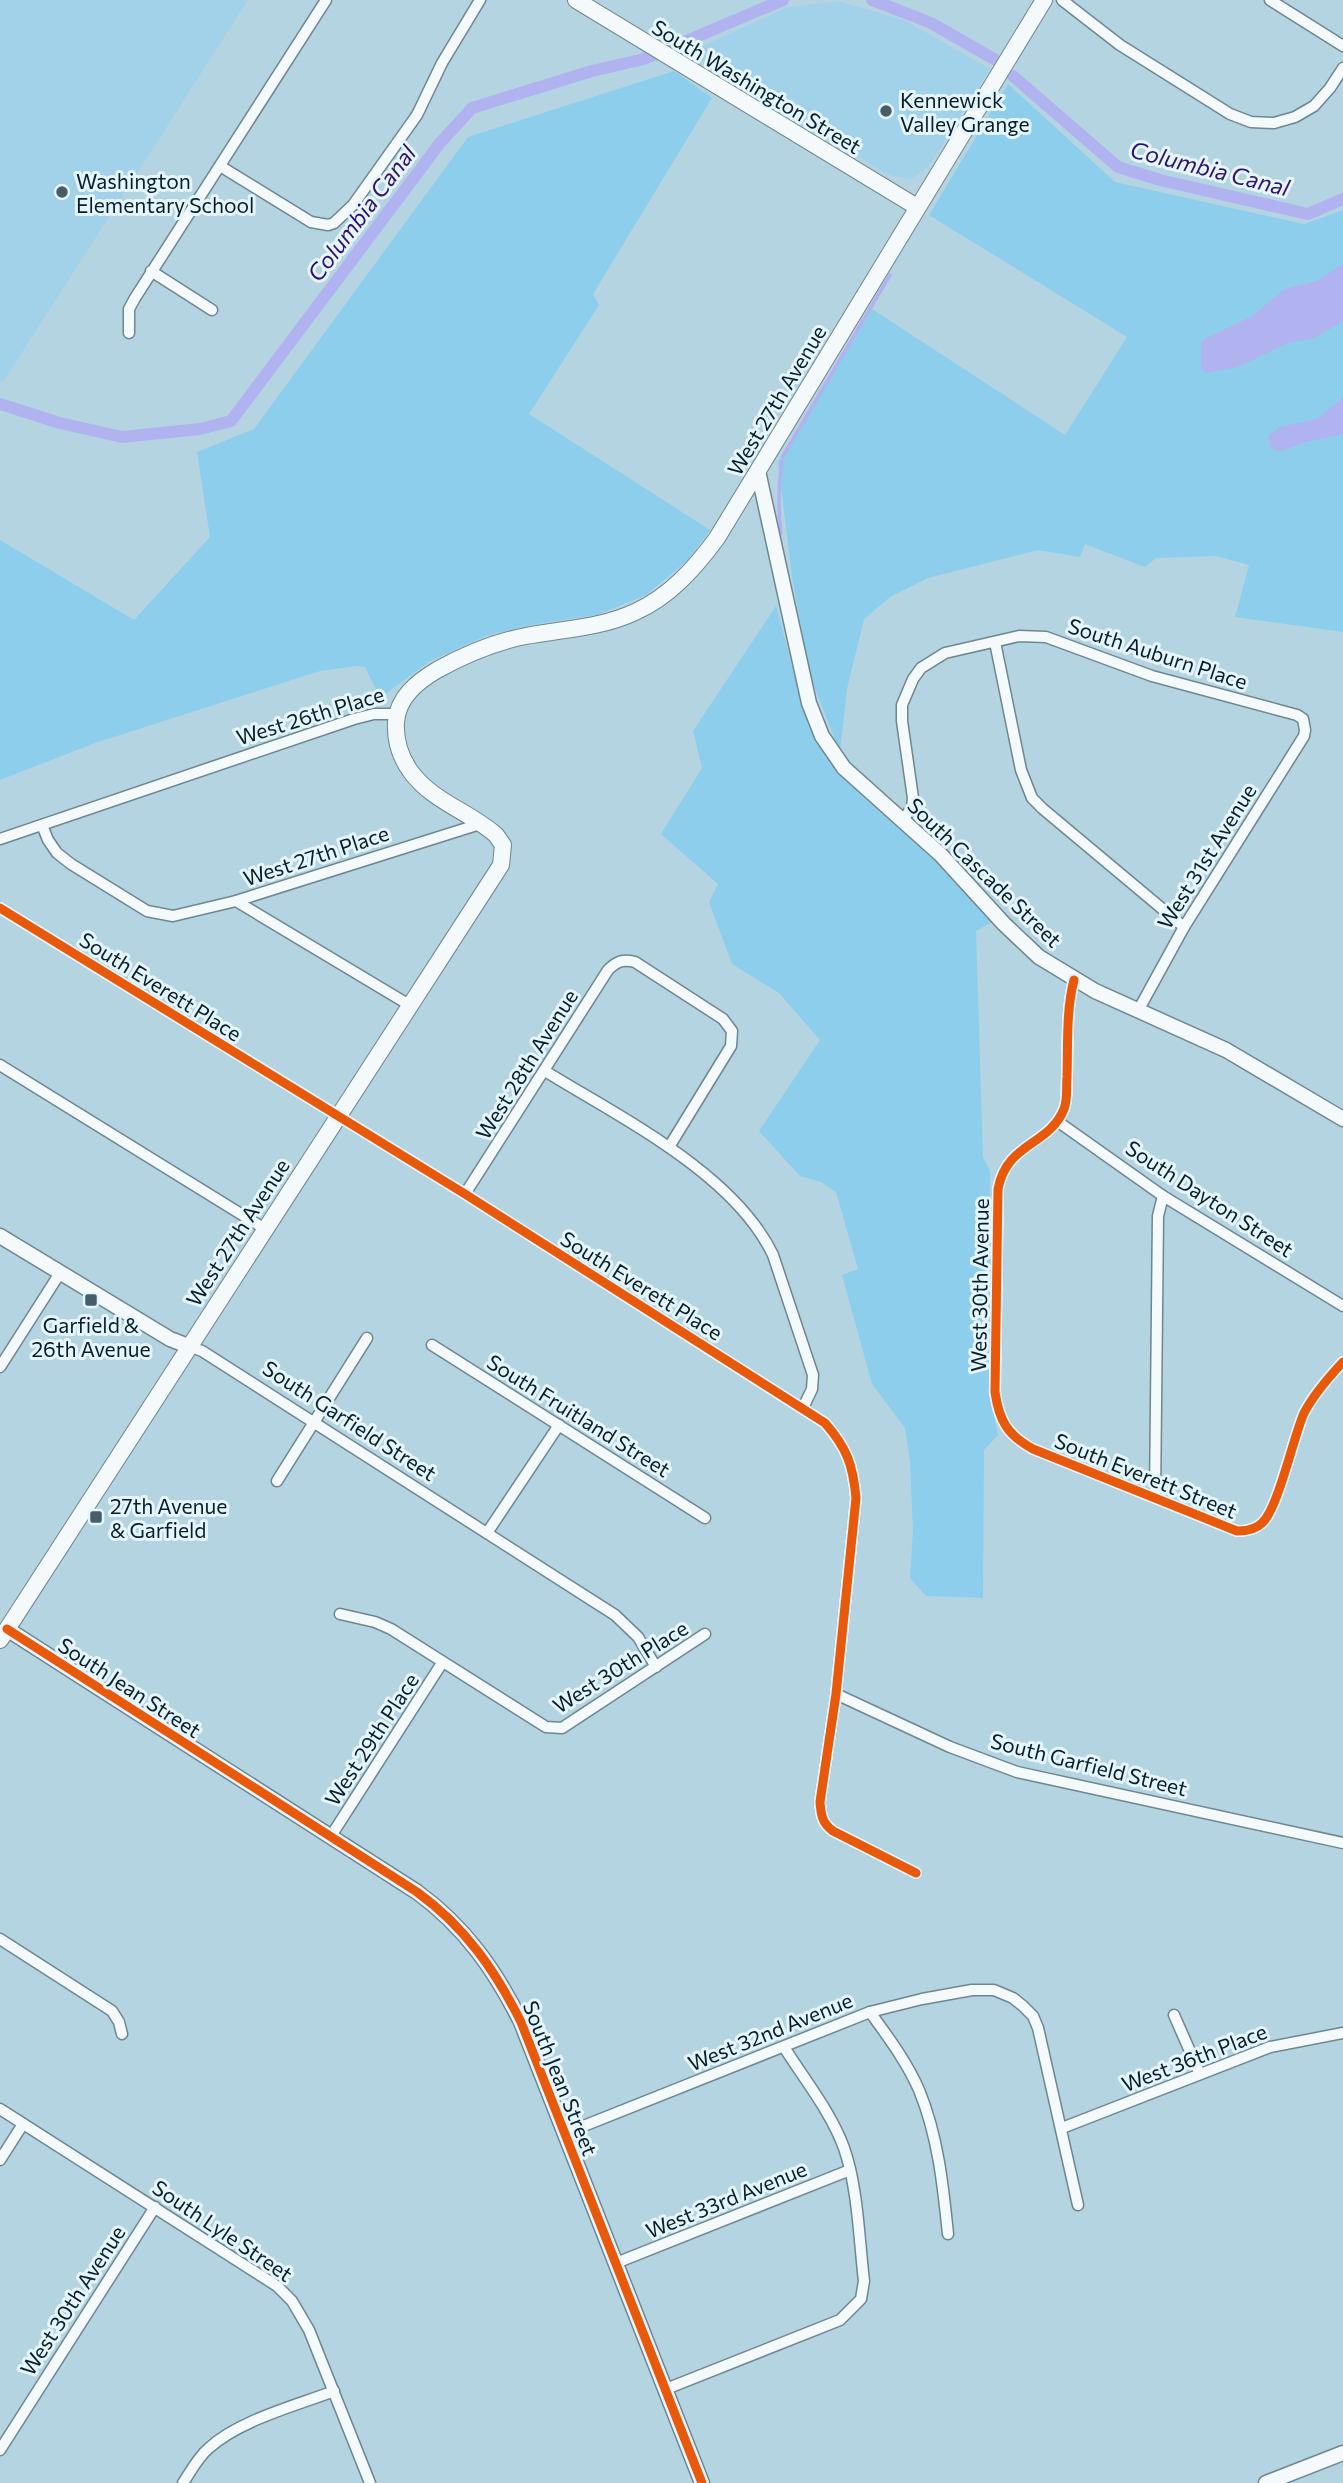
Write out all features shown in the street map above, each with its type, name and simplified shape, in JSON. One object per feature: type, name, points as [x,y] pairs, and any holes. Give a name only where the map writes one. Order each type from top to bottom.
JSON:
[{"type":"main road","name":"South Washington Street","points":[[576,0],[917,207]]},
{"type":"main road","name":"West 27th Avenue","points":[[655,601],[681,580],[706,554],[1044,0]]},
{"type":"main road","name":"West 26th Place","points":[[397,714],[403,699],[418,683],[470,652],[525,636],[600,625],[638,611],[655,601]]},
{"type":"main road","points":[[397,714],[397,741],[404,762],[413,775],[480,824]]},
{"type":"main road","name":"West 27th Avenue","points":[[4,1635],[188,1346],[496,873],[503,859],[503,845],[496,835],[480,824]]},
{"type":"street","points":[[129,333],[129,309],[326,0]]},
{"type":"street","points":[[220,166],[311,222],[328,225],[339,219],[353,205],[406,132],[458,35],[481,0]]},
{"type":"street","points":[[1062,0],[1120,45],[1230,114],[1251,122],[1274,123],[1314,106],[1343,68]]},
{"type":"street","points":[[1270,0],[1343,46]]},
{"type":"street","points":[[152,271],[212,310]]},
{"type":"street","name":"South Cascade Street","points":[[758,471],[798,658],[814,718],[844,768],[941,855],[1039,957],[1074,980],[1226,1050],[1343,1118]]},
{"type":"street","name":"South Auburn Place","points":[[995,642],[1019,636],[1046,638],[1152,676],[1297,715],[1305,724]]},
{"type":"street","points":[[903,821],[914,798],[902,721],[902,705],[906,692],[921,668],[932,660],[945,653],[995,642],[1021,770],[1032,798],[1184,927]]},
{"type":"street","name":"West 26th Place","points":[[0,839],[354,719],[374,714],[397,714]]},
{"type":"street","name":"West 31st Avenue","points":[[1139,1009],[1184,927],[1304,736],[1305,724]]},
{"type":"street","name":"West 27th Place","points":[[42,825],[57,853],[71,864],[147,911],[162,915],[188,914],[236,901],[480,824]]},
{"type":"street","points":[[236,901],[411,1006]]},
{"type":"street","name":"South Everett Place","points":[[0,908],[465,1194],[825,1423],[846,1450],[856,1498],[836,1694],[820,1802],[824,1824],[916,1873]]},
{"type":"street","name":"West 28th Avenue","points":[[465,1194],[608,970],[623,960],[635,962],[723,1019],[732,1031],[731,1046],[669,1147]]},
{"type":"street","points":[[1057,1121],[1066,1105],[1070,1002],[1074,980]]},
{"type":"street","points":[[0,1065],[265,1229]]},
{"type":"street","points":[[545,1071],[669,1147],[719,1188],[765,1237],[813,1375],[812,1389],[803,1408]]},
{"type":"street","name":"South Dayton Street","points":[[1057,1121],[1163,1196],[1343,1306]]},
{"type":"street","name":"West 30th Avenue","points":[[1020,1443],[1005,1428],[998,1412],[995,1392],[998,1189],[1000,1178],[1011,1159],[1049,1131],[1057,1121]]},
{"type":"street","points":[[1155,1498],[1158,1216],[1163,1196]]},
{"type":"street","name":"South Garfield Street","points":[[0,1236],[170,1339],[202,1351],[615,1615],[638,1637],[656,1667]]},
{"type":"street","points":[[0,1367],[61,1273]]},
{"type":"street","points":[[277,1481],[367,1338]]},
{"type":"street","name":"South Fruitland Street","points":[[432,1345],[705,1518]]},
{"type":"street","name":"South Everett Street","points":[[1020,1443],[1237,1531],[1247,1531],[1260,1525],[1270,1511],[1305,1413],[1325,1381],[1343,1362]]},
{"type":"street","points":[[487,1533],[559,1425]]},
{"type":"street","points":[[340,1614],[375,1622],[391,1629],[442,1663]]},
{"type":"street","name":"West 30th Place","points":[[442,1663],[547,1727],[555,1729],[562,1728],[705,1634]]},
{"type":"street","name":"South Jean Street","points":[[4,1635],[331,1836],[433,1904],[479,1950],[499,1980],[521,2022],[702,2483]]},
{"type":"street","name":"West 29th Place","points":[[331,1836],[442,1663]]},
{"type":"street","name":"South Garfield Street","points":[[836,1694],[950,1747],[1017,1772],[1343,1843]]},
{"type":"street","points":[[0,1939],[112,2011],[122,2034]]},
{"type":"street","name":"West 32nd Avenue","points":[[566,2133],[870,2012],[972,1990],[994,1990],[1013,1998],[1032,2016],[1038,2028],[1062,2128]]},
{"type":"street","points":[[870,2012],[894,2046],[919,2090],[932,2128],[942,2171],[948,2234]]},
{"type":"street","points":[[1174,2015],[1200,2074]]},
{"type":"street","name":"West 36th Place","points":[[1062,2128],[1270,2047],[1343,2033]]},
{"type":"street","points":[[666,2389],[840,2320],[861,2299],[864,2281],[850,2170],[835,2129],[784,2047]]},
{"type":"street","name":"South Lyle Street","points":[[0,2109],[277,2286],[292,2301],[309,2330],[370,2483]]},
{"type":"street","points":[[0,2161],[23,2124]]},
{"type":"street","points":[[1062,2128],[1078,2205]]},
{"type":"street","name":"West 33rd Avenue","points":[[616,2263],[850,2170]]},
{"type":"street","name":"West 30th Avenue","points":[[1,2447],[155,2207]]},
{"type":"street","points":[[183,2483],[206,2450],[220,2439],[242,2427],[334,2391]]},
{"type":"street","points":[[1266,2483],[1343,2453]]},
{"type":"shaded area","name":"Washington Elementary School","points":[[0,0],[248,0],[3,382],[0,381]]},
{"type":"shaded area","points":[[837,1],[904,20],[990,69],[929,166],[911,179],[889,175],[688,53],[785,8]]},
{"type":"shaded area","points":[[674,71],[712,98],[593,294],[599,305],[529,414],[710,530],[688,560],[646,595],[597,615],[536,624],[488,635],[430,661],[380,698],[365,667],[320,671],[95,743],[0,780],[0,540],[134,620],[210,537],[197,452],[254,429],[468,137]]},
{"type":"shaded area","points":[[1008,84],[1115,182],[1304,224],[1343,210],[1343,632],[1235,617],[1249,565],[1216,556],[1156,558],[1145,567],[1085,544],[1080,557],[1038,550],[928,578],[890,597],[864,619],[847,689],[840,752],[810,676],[792,577],[778,462],[872,309],[1065,435],[1127,337],[929,215]]},
{"type":"shaded area","points":[[1343,264],[1343,321],[1315,338],[1288,343],[1238,367],[1207,373],[1201,369],[1203,340],[1252,316],[1285,289],[1317,281]]},
{"type":"shaded area","points":[[1343,398],[1343,433],[1340,435],[1280,451],[1270,446],[1269,435],[1280,427],[1317,419]]},
{"type":"shaded area","points":[[776,606],[807,720],[838,772],[950,875],[992,922],[976,931],[983,1157],[990,1171],[989,1393],[998,1435],[984,1450],[983,1598],[926,1596],[910,1578],[913,1531],[910,1461],[905,1428],[872,1384],[842,1275],[858,1269],[836,1192],[821,1182],[800,1176],[759,1131],[820,1040],[779,993],[732,964],[709,902],[718,884],[661,834],[702,768],[693,731]]},
{"type":"waterway","name":"Columbia Canal","points":[[0,404],[60,423],[122,437],[200,429],[231,421],[440,143],[472,108],[592,71],[644,59],[783,0]]},
{"type":"waterway","name":"Columbia Canal","points":[[872,0],[931,23],[994,59]]},
{"type":"waterway","name":"Columbia Canal","points":[[1013,76],[1118,167],[1160,180],[1308,214],[1343,199]]},
{"type":"waterway","points":[[781,533],[779,494],[783,456],[890,275]]},
{"type":"cycle path","points":[[0,908],[465,1194],[825,1423],[848,1458],[856,1498],[836,1694],[820,1802],[822,1815],[826,1825],[833,1831],[916,1873]]},
{"type":"cycle path","points":[[1074,980],[1069,1015],[1064,1109],[1049,1130],[1010,1162],[998,1189],[995,1392],[1006,1426],[1033,1449],[1237,1531],[1253,1529],[1268,1515],[1274,1503],[1304,1413],[1312,1399],[1343,1362]]},
{"type":"cycle path","points":[[7,1629],[417,1892],[464,1935],[501,1985],[521,2022],[702,2483]]},
{"type":"place","name":"Kennewick Valley Grange","points":[[886,111]]},
{"type":"place","name":"Washington Elementary School","points":[[62,192]]},
{"type":"place","name":"Garfield & 26th Avenue","points":[[91,1300]]},
{"type":"place","name":"27th Avenue & Garfield","points":[[96,1517]]}]
